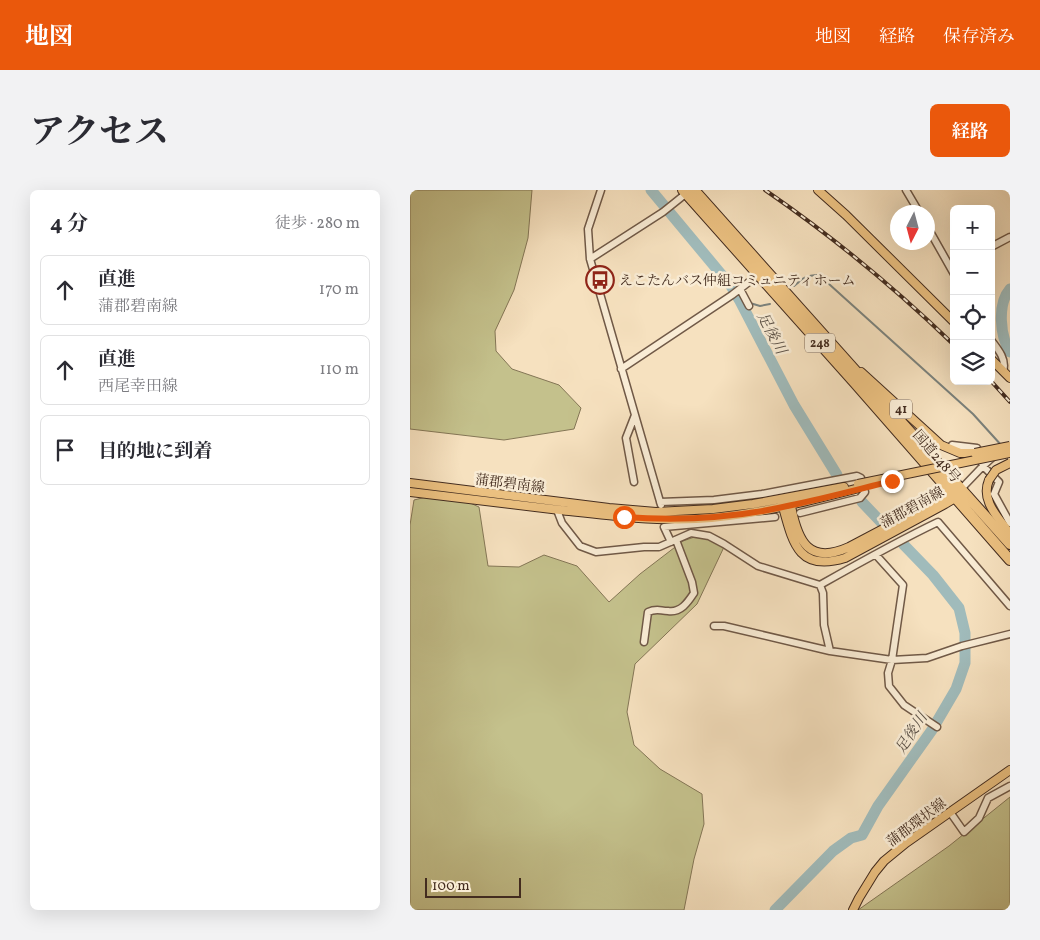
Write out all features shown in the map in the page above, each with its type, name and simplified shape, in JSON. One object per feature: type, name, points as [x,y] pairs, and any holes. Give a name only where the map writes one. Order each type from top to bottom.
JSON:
[{"type":"highway","name":"国道248号","points":[[689,191],[758,275],[1010,560]]},
{"type":"highway","name":"国道248号","points":[[689,191],[835,349],[1010,544]]},
{"type":"main road","points":[[818,190],[846,214],[950,318]]},
{"type":"main road","name":"41","points":[[835,349],[941,445],[960,453],[975,453],[1010,446]]},
{"type":"main road","points":[[995,363],[1010,378]]},
{"type":"main road","points":[[784,503],[1010,455]]},
{"type":"main road","points":[[1010,463],[996,470],[989,480],[986,492],[991,508],[1010,534]]},
{"type":"main road","name":"蒲郡碧南線","points":[[410,483],[656,512],[713,510],[784,503],[791,506],[804,544],[816,552],[832,554],[953,495]]},
{"type":"main road","points":[[791,506],[859,486]]},
{"type":"main road","name":"蒲郡碧南線","points":[[784,503],[790,535],[799,551],[812,560],[833,562],[845,558],[961,489]]},
{"type":"main road","name":"蒲郡碧南線","points":[[410,492],[608,516],[677,519],[696,519],[784,503]]},
{"type":"main road","name":"蒲郡環状線","points":[[853,910],[875,872],[884,861],[906,843],[1010,770]]},
{"type":"street","points":[[601,190],[588,229],[590,259],[661,504],[762,494],[856,476],[861,478],[865,492],[860,498],[800,513]]},
{"type":"street","points":[[906,190],[915,205]]},
{"type":"street","points":[[590,259],[667,208],[689,191]]},
{"type":"street","points":[[995,245],[1010,237]]},
{"type":"street","points":[[935,240],[950,265]]},
{"type":"street","points":[[621,369],[732,295],[758,275]]},
{"type":"street","points":[[739,289],[749,306]]},
{"type":"street","points":[[995,347],[1005,365],[1003,371]]},
{"type":"street","points":[[634,482],[626,438],[635,415]]},
{"type":"street","points":[[952,445],[977,448],[983,466],[999,482],[994,494],[1010,523]]},
{"type":"street","points":[[961,489],[1001,450]]},
{"type":"street","points":[[557,510],[562,523],[580,546],[596,552],[659,547],[691,533],[709,536],[758,566],[820,585],[903,538],[938,522],[1010,606]]},
{"type":"street","points":[[644,642],[648,612],[660,609],[669,612],[679,610],[694,593],[692,582],[674,541],[664,527],[775,517]]},
{"type":"street","points":[[876,555],[903,585],[892,660],[888,673],[889,686],[904,705],[935,726]]},
{"type":"street","points":[[820,585],[823,593],[824,625],[830,651]]},
{"type":"street","points":[[714,626],[724,626],[830,651],[892,660],[927,658],[966,645],[1010,634]]},
{"type":"street","points":[[950,812],[964,832],[979,818],[988,798],[1010,786]]},
{"type":"shaded area","points":[[410,190],[532,190],[528,238],[514,290],[495,331],[496,351],[512,369],[559,385],[581,408],[574,429],[504,440],[410,429]]},
{"type":"shaded area","points":[[446,492],[479,507],[488,566],[519,567],[544,555],[577,566],[609,602],[640,574],[683,541],[703,534],[724,547],[697,604],[635,664],[627,712],[634,745],[660,769],[702,794],[704,824],[694,859],[684,910],[410,910],[410,525],[414,500]]},
{"type":"shaded area","points":[[1010,797],[1010,910],[858,910],[949,846]]},
{"type":"waterway","name":"足後川","points":[[651,190],[731,286],[794,405],[837,475]]},
{"type":"waterway","points":[[794,286],[805,278],[819,275],[973,414],[1002,446]]},
{"type":"waterway","points":[[1010,289],[1003,303],[1001,320],[1004,338],[1010,352]]},
{"type":"waterway","name":"足後川","points":[[740,301],[745,302]]},
{"type":"waterway","points":[[750,303],[760,306],[770,304]]},
{"type":"waterway","name":"足後川","points":[[862,502],[881,522]]},
{"type":"waterway","name":"足後川","points":[[775,910],[833,851],[851,838],[862,835],[878,806],[932,730],[956,689],[965,663],[965,633],[959,608],[933,575],[903,544]]},
{"type":"railway","points":[[765,190],[862,263],[950,341]]},
{"type":"railway","points":[[995,385],[1010,402]]},
{"type":"place","name":"えこたんバス仲組コミュニティホーム","points":[[600,280]]},
{"type":"route","points":[[624,517],[696,519],[755,512],[791,506],[892,481]]}]
